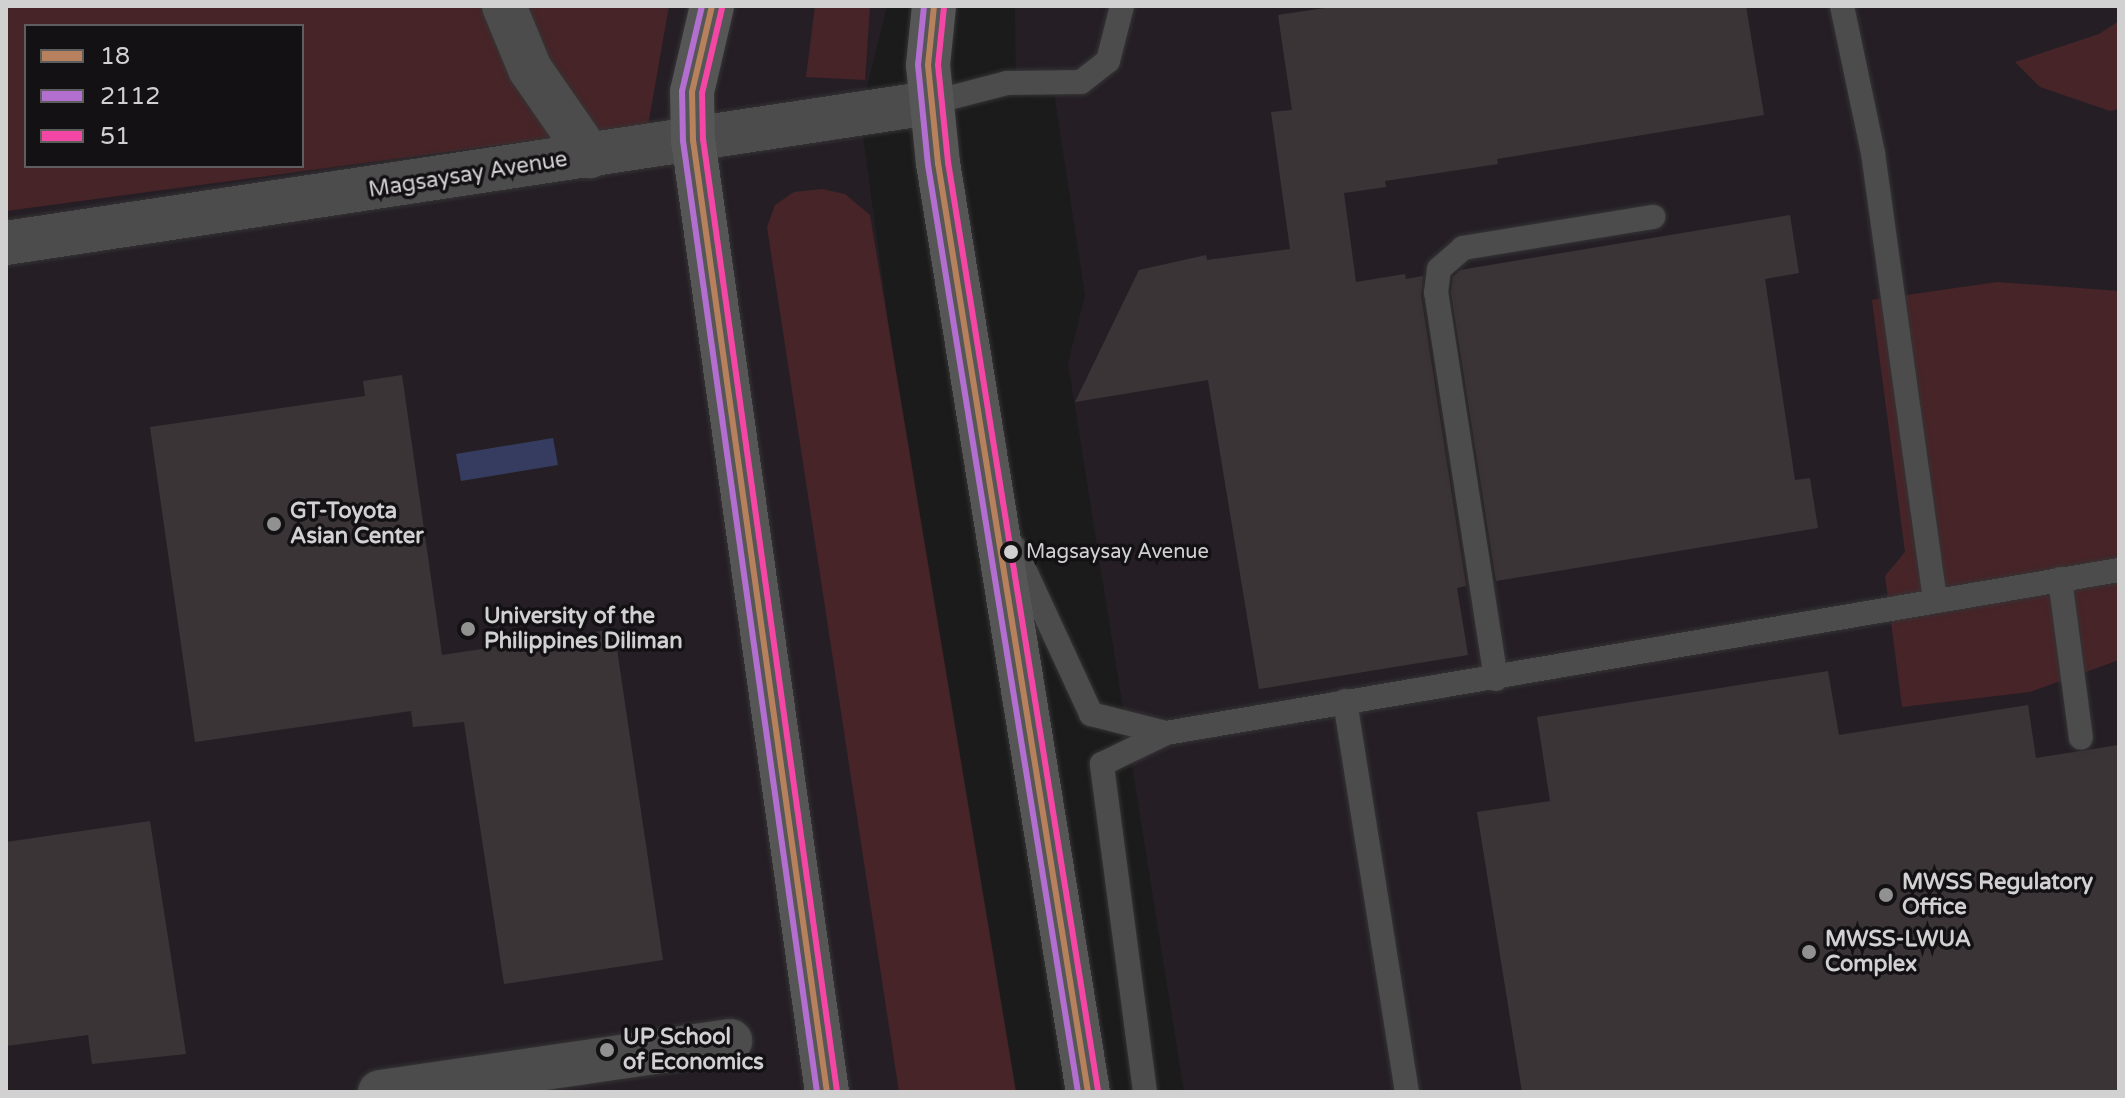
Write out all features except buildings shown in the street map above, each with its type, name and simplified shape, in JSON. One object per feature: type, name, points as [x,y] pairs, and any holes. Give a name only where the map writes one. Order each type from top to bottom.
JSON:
[{"type":"main road","points":[[712,6],[692,92],[693,140],[827,1092]]},
{"type":"main road","points":[[934,6],[929,29],[930,103],[987,490],[1088,1092]]},
{"type":"street","points":[[504,6],[530,69],[590,156]]},
{"type":"street","name":"Magsaysay Avenue","points":[[6,243],[930,103]]},
{"type":"street","points":[[380,1092],[730,1041]]},
{"type":"lane","points":[[930,103],[1007,83],[1081,82],[1108,61],[1122,6]]},
{"type":"lane","points":[[1842,6],[1873,153],[1935,599]]},
{"type":"lane","points":[[1496,679],[1437,303],[1439,269],[1463,248],[1653,217]]},
{"type":"lane","points":[[987,490],[1091,714],[1166,733]]},
{"type":"lane","points":[[1145,1092],[1102,764],[1166,733],[1345,701],[1496,679],[1935,599],[2119,570]]},
{"type":"lane","points":[[2060,579],[2081,738]]},
{"type":"lane","points":[[1345,701],[1407,1092]]},
{"type":"shaded area","name":"University of the Philippines Diliman","points":[[6,6],[887,6],[860,114],[993,1092],[6,1092]]},
{"type":"shaded area","points":[[6,6],[669,6],[648,125],[6,211]]},
{"type":"shaded area","points":[[815,6],[870,6],[865,80],[806,77]]},
{"type":"shaded area","name":"MWSS-LWUA Complex","points":[[1015,6],[2119,6],[2119,1092],[1184,1092],[1068,363],[1085,295],[1053,86],[1016,91]]},
{"type":"shaded area","points":[[2119,21],[2119,109],[2110,111],[2040,87],[2015,62],[2099,34]]},
{"type":"shaded area","points":[[822,189],[845,194],[870,215],[1016,1092],[899,1092],[767,227],[775,205],[794,192]]},
{"type":"shaded area","points":[[1997,282],[2119,291],[2119,660],[2030,692],[1902,707],[1885,576],[1905,552],[1872,300]]},
{"type":"water","points":[[553,438],[558,465],[461,481],[456,454]]},
{"type":"transit line","name":"2112","points":[[702,6],[682,91],[683,141],[817,1092]]},
{"type":"transit line","name":"18","points":[[712,6],[692,92],[693,140],[827,1092]]},
{"type":"transit line","name":"2112","points":[[924,6],[918,65],[928,165],[1078,1092]]},
{"type":"transit line","name":"18","points":[[934,6],[928,65],[938,163],[1088,1092]]},
{"type":"transit line","name":"51","points":[[944,7],[938,65],[948,162],[1098,1090]]},
{"type":"transit line","name":"51","points":[[722,8],[702,93],[703,139],[837,1091]]},
{"type":"place","name":"GT-Toyota Asian Center","points":[[274,524]]},
{"type":"place","name":"Magsaysay Avenue","points":[[1011,552]]},
{"type":"place","name":"University of the Philippines Diliman","points":[[468,629]]},
{"type":"place","name":"MWSS Regulatory Office","points":[[1886,895]]},
{"type":"place","name":"MWSS-LWUA Complex","points":[[1809,952]]},
{"type":"place","name":"UP School of Economics","points":[[607,1050]]}]
